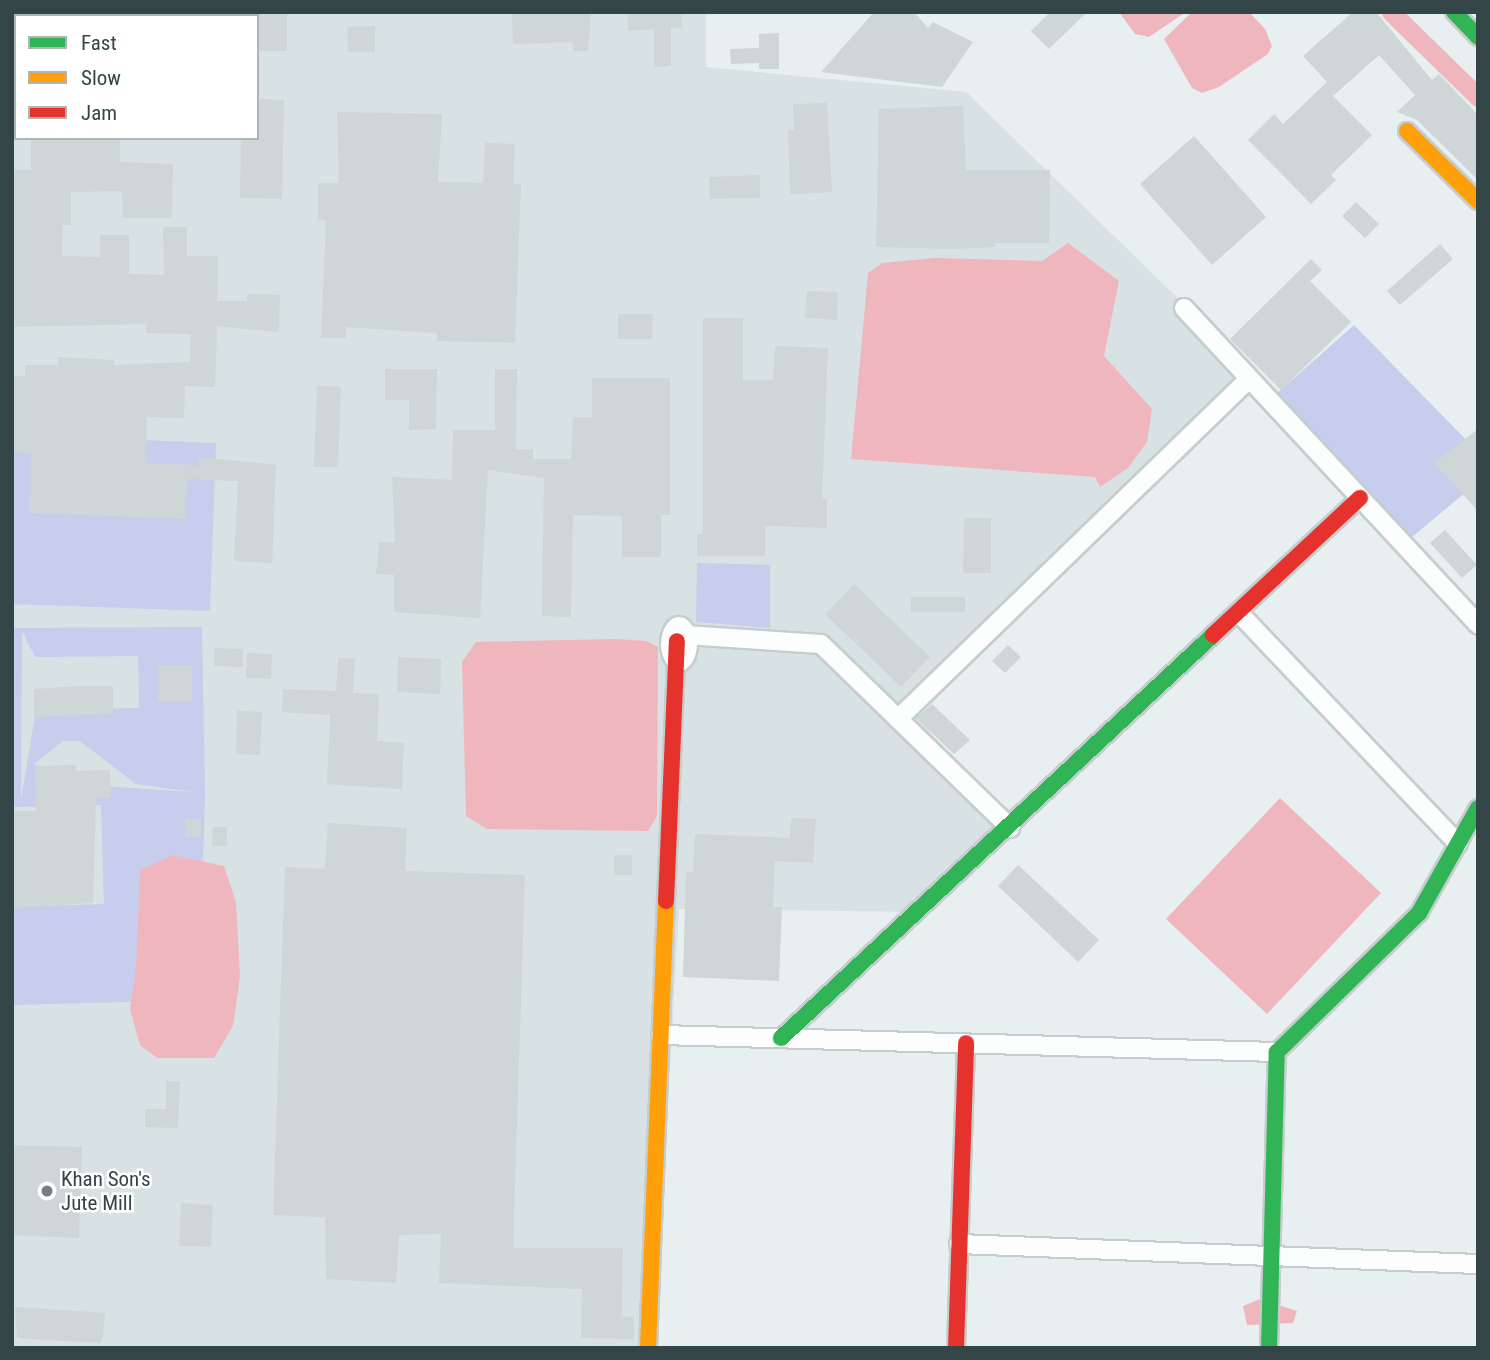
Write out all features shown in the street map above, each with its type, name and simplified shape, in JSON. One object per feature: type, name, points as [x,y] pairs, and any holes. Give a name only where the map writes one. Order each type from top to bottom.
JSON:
[{"type":"street","points":[[1454,12],[1478,37]]},
{"type":"street","points":[[1407,131],[1478,201]]},
{"type":"street","points":[[1184,308],[1478,624]]},
{"type":"street","points":[[898,719],[1250,379]]},
{"type":"street","points":[[781,1038],[1010,828],[1360,498]]},
{"type":"street","points":[[1239,612],[1458,844]]},
{"type":"street","points":[[648,1348],[682,638],[821,644],[1010,828]]},
{"type":"street","points":[[1269,1348],[1277,1052],[1419,913],[1478,808]]},
{"type":"street","points":[[661,1035],[1277,1052]]},
{"type":"street","points":[[956,1348],[966,1043]]},
{"type":"street","points":[[959,1244],[1478,1264]]},
{"type":"shaded area","points":[[12,12],[706,12],[706,67],[966,92],[1260,378],[910,710],[1007,819],[918,912],[679,909],[654,1348],[12,1348]]},
{"type":"shaded area","points":[[1119,12],[1186,12],[1149,37],[1135,34]]},
{"type":"shaded area","points":[[1192,12],[1249,12],[1265,29],[1272,46],[1268,54],[1219,87],[1202,93],[1192,88],[1164,39]]},
{"type":"shaded area","points":[[1068,243],[1119,281],[1104,356],[1152,409],[1147,442],[1128,468],[1100,487],[1095,477],[851,459],[868,273],[882,263],[935,258],[1042,261]]},
{"type":"shaded area","points":[[1354,325],[1478,452],[1478,482],[1412,537],[1274,396]]},
{"type":"shaded area","points":[[12,435],[216,443],[210,611],[12,604]]},
{"type":"shaded area","points":[[697,563],[770,565],[770,628],[696,622]]},
{"type":"shaded area","points":[[202,627],[205,794],[199,1000],[12,1005],[12,907],[104,904],[101,805],[12,807],[12,628]],"holes":[[[22,631],[35,657],[138,656],[139,708],[36,710],[21,800]],[[63,741],[80,741],[136,784],[192,792],[82,785],[34,764]]]},
{"type":"shaded area","points":[[616,639],[646,641],[658,647],[657,816],[648,831],[487,829],[466,816],[462,662],[476,642]]},
{"type":"shaded area","points":[[1280,798],[1381,893],[1267,1014],[1166,919]]},
{"type":"shaded area","points":[[173,855],[224,866],[236,902],[240,977],[233,1026],[214,1058],[157,1058],[140,1045],[130,1009],[136,969],[140,870]]},
{"type":"shaded area","points":[[1260,1299],[1297,1311],[1293,1323],[1247,1325],[1243,1306]]},
{"type":"building","points":[[512,12],[591,12],[588,51],[573,51],[573,42],[513,44]]},
{"type":"building","points":[[627,12],[681,12],[682,28],[671,28],[671,66],[654,67],[654,29],[628,31]]},
{"type":"building","points":[[874,12],[914,12],[928,28],[933,22],[973,42],[942,87],[821,72]]},
{"type":"building","points":[[1050,12],[1087,12],[1049,49],[1031,31]]},
{"type":"building","points":[[1353,12],[1376,12],[1432,80],[1439,74],[1478,115],[1477,179],[1417,120],[1397,112],[1415,95],[1379,55],[1333,96],[1372,135],[1331,175],[1336,180],[1311,204],[1248,140],[1274,114],[1283,124],[1327,82],[1303,56]]},
{"type":"building","points":[[287,13],[287,51],[259,51],[258,14]]},
{"type":"building","points":[[375,26],[375,52],[348,52],[347,27]]},
{"type":"building","points":[[779,33],[779,69],[759,69],[759,63],[731,64],[730,49],[759,48],[759,34]]},
{"type":"building","points":[[259,99],[284,100],[282,199],[240,198],[241,140],[259,140]]},
{"type":"building","points":[[827,103],[832,192],[790,194],[788,130],[794,130],[793,104]]},
{"type":"building","points":[[963,106],[966,170],[1050,170],[1049,243],[995,243],[995,247],[955,249],[876,247],[879,109]]},
{"type":"building","points":[[337,112],[442,114],[438,182],[483,183],[485,143],[515,144],[513,184],[521,184],[515,343],[437,341],[437,333],[346,327],[346,338],[321,338],[326,220],[318,220],[318,183],[339,183]]},
{"type":"building","points":[[1194,136],[1266,217],[1212,265],[1140,184]]},
{"type":"building","points":[[31,140],[120,140],[120,162],[173,164],[172,218],[123,218],[122,191],[71,192],[71,225],[63,225],[62,256],[100,257],[100,235],[129,235],[129,274],[164,275],[163,227],[187,227],[187,256],[218,256],[217,301],[247,301],[247,294],[280,295],[279,332],[217,326],[215,387],[185,386],[184,418],[147,417],[146,463],[199,465],[199,457],[276,465],[272,563],[234,561],[238,481],[187,479],[185,519],[29,513],[31,454],[12,452],[12,376],[25,376],[25,365],[58,365],[58,357],[114,360],[114,365],[190,362],[191,334],[146,333],[146,324],[14,327],[12,169],[31,170]]},
{"type":"building","points":[[760,175],[760,198],[710,199],[709,177]]},
{"type":"building","points":[[1356,202],[1379,224],[1365,238],[1342,216]]},
{"type":"building","points":[[1440,244],[1453,259],[1400,305],[1387,291]]},
{"type":"building","points":[[1311,259],[1322,270],[1310,281],[1351,322],[1281,390],[1230,339]]},
{"type":"building","points":[[807,291],[838,292],[837,320],[805,318]]},
{"type":"building","points":[[618,314],[653,314],[652,339],[618,339]]},
{"type":"building","points":[[703,318],[743,318],[743,380],[773,380],[775,346],[828,348],[822,499],[827,499],[827,528],[765,526],[765,556],[697,556],[697,534],[703,534]]},
{"type":"building","points":[[385,369],[437,369],[436,429],[409,430],[409,400],[385,400]]},
{"type":"building","points":[[495,369],[517,369],[516,449],[533,449],[533,459],[571,459],[573,417],[592,417],[592,378],[670,378],[670,515],[661,515],[661,557],[622,557],[622,516],[573,515],[571,617],[542,616],[544,478],[488,470],[480,618],[394,612],[394,575],[376,574],[379,542],[395,543],[392,477],[452,480],[453,430],[495,430]]},
{"type":"building","points":[[317,386],[341,387],[338,467],[314,467]]},
{"type":"building","points":[[1478,429],[1478,511],[1434,463]]},
{"type":"building","points":[[964,518],[991,518],[991,573],[963,573]]},
{"type":"building","points":[[1445,530],[1477,565],[1462,578],[1430,543]]},
{"type":"building","points":[[854,584],[930,657],[901,687],[825,614]]},
{"type":"building","points":[[911,597],[965,597],[965,612],[911,612]]},
{"type":"building","points":[[1008,645],[1021,657],[1005,673],[992,661]]},
{"type":"building","points":[[215,648],[243,649],[243,667],[214,666]]},
{"type":"building","points":[[247,653],[272,654],[271,679],[246,678]]},
{"type":"building","points":[[398,657],[441,659],[440,694],[397,692]]},
{"type":"building","points":[[338,658],[355,659],[353,693],[379,694],[377,741],[404,743],[402,789],[327,784],[330,715],[282,712],[283,689],[336,691]]},
{"type":"building","points":[[158,665],[192,665],[192,701],[158,701]]},
{"type":"building","points":[[113,686],[113,714],[34,717],[34,689]]},
{"type":"building","points":[[932,704],[970,740],[954,754],[916,718]]},
{"type":"building","points":[[237,711],[262,712],[260,755],[236,754]]},
{"type":"building","points":[[76,765],[76,771],[110,770],[111,797],[96,798],[93,903],[12,908],[12,811],[36,811],[35,766]]},
{"type":"building","points":[[791,818],[816,819],[813,863],[775,861],[773,907],[782,907],[779,981],[683,977],[686,872],[693,872],[695,834],[790,838]]},
{"type":"building","points":[[185,819],[201,819],[201,837],[185,837]]},
{"type":"building","points":[[328,823],[407,828],[405,871],[525,875],[513,1248],[623,1248],[622,1316],[634,1317],[634,1339],[581,1338],[582,1289],[439,1283],[441,1234],[399,1235],[396,1283],[326,1279],[325,1217],[273,1215],[285,867],[325,869]]},
{"type":"building","points":[[213,827],[227,827],[227,846],[212,846]]},
{"type":"building","points":[[614,855],[632,855],[632,875],[614,875]]},
{"type":"building","points":[[1018,865],[1099,940],[1078,962],[998,886]]},
{"type":"building","points":[[166,1081],[180,1081],[178,1128],[145,1127],[145,1109],[166,1109]]},
{"type":"building","name":"Khan Son's Jute Mill","points":[[12,1145],[82,1147],[79,1238],[12,1235]]},
{"type":"building","points":[[181,1203],[213,1205],[211,1247],[179,1246]]},
{"type":"building","points":[[15,1307],[105,1313],[103,1337],[100,1343],[17,1338]]},
{"type":"waterway","points":[[1391,12],[1478,97]]},
{"type":"traffic: fast","points":[[1454,12],[1478,37]]},
{"type":"traffic: fast","points":[[781,1038],[1213,635]]},
{"type":"traffic: fast","points":[[1269,1348],[1277,1052],[1419,913],[1478,808]]},
{"type":"traffic: slow","points":[[1407,131],[1478,201]]},
{"type":"traffic: slow","points":[[648,1348],[666,901]]},
{"type":"traffic: jam","points":[[1213,635],[1360,498]]},
{"type":"traffic: jam","points":[[666,901],[677,641]]},
{"type":"traffic: jam","points":[[956,1348],[966,1043]]},
{"type":"place","name":"Khan Son's Jute Mill","points":[[47,1191]]}]
